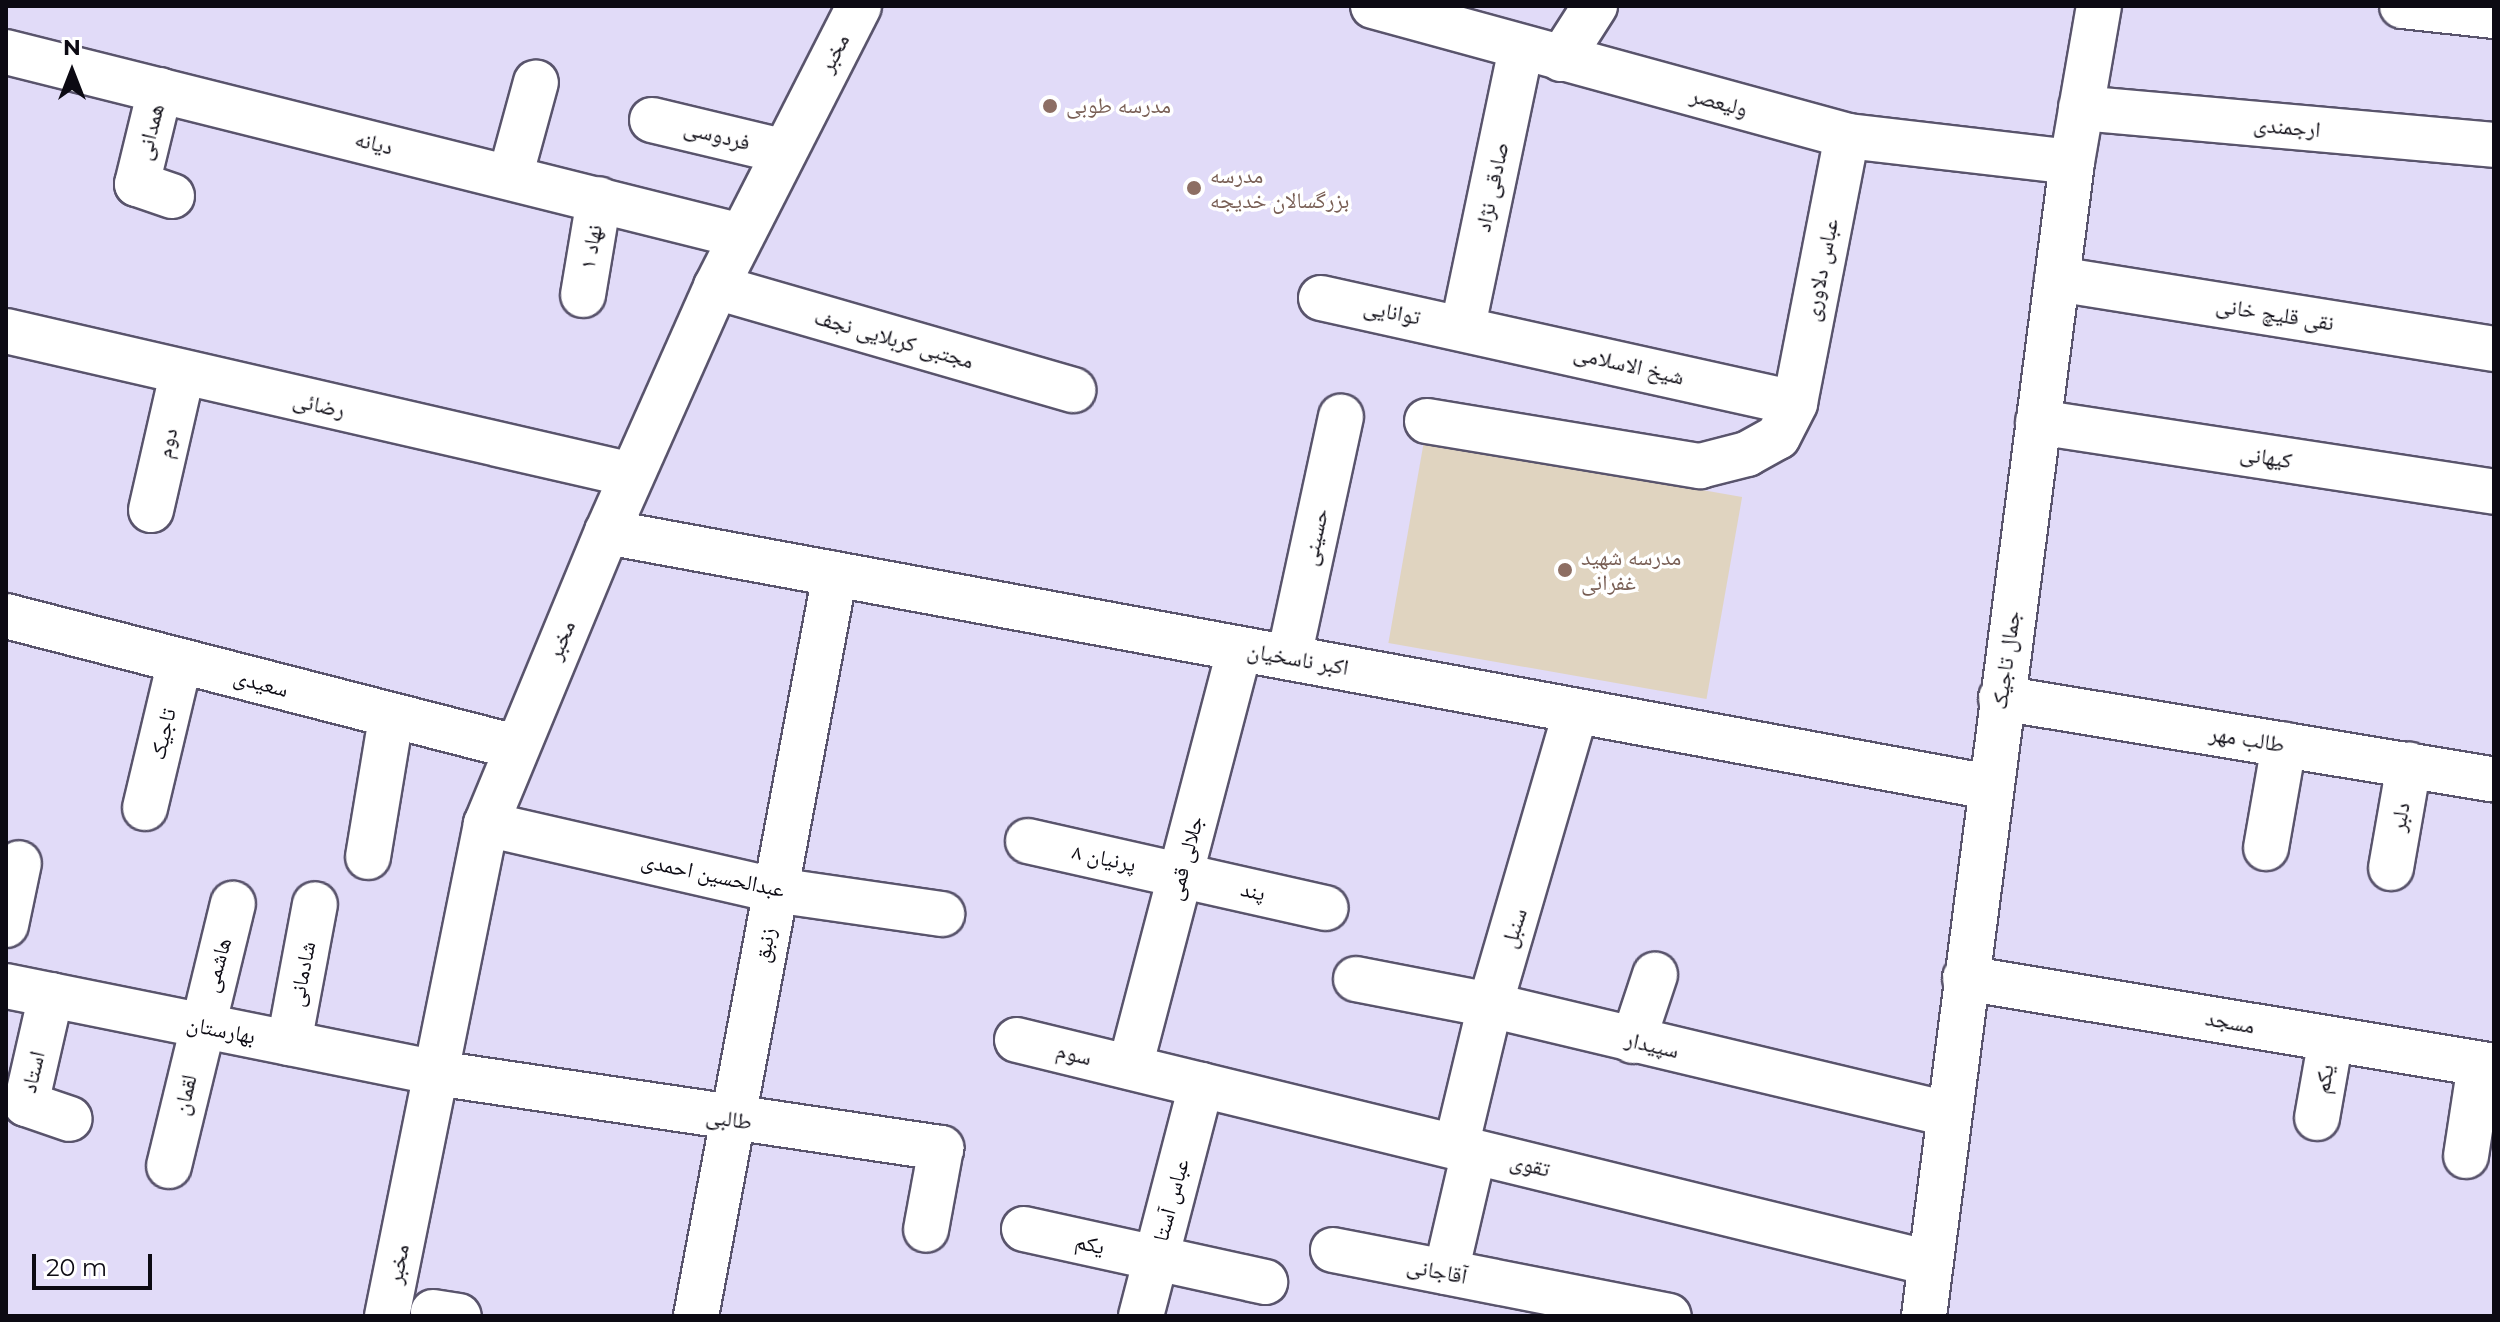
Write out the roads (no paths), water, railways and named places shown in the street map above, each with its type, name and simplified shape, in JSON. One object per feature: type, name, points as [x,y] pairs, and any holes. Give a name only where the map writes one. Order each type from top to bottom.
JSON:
[{"type":"street","name":"مخبر","points":[[387,1316],[486,824],[607,532],[716,287],[782,151],[859,6]]},
{"type":"street","name":"ولیعصر","points":[[1373,6],[1847,136],[2072,162]]},
{"type":"street","points":[[1541,54],[1595,6]]},
{"type":"street","name":"جمال تاجیک","points":[[1924,1316],[1989,787],[2072,162],[2099,6]]},
{"type":"street","points":[[2402,6],[2494,16]]},
{"type":"street","name":"دیانه","points":[[6,52],[741,236]]},
{"type":"street","name":"صادقی نژاد","points":[[1463,326],[1541,54]]},
{"type":"street","points":[[510,177],[536,82]]},
{"type":"street","name":"همدانی","points":[[160,90],[137,184],[172,196]]},
{"type":"street","name":"ارجمندی","points":[[2081,108],[2494,145]]},
{"type":"street","name":"فردوسی","points":[[652,120],[782,151]]},
{"type":"street","name":"عباس دلاوری","points":[[1427,421],[1700,466],[1747,454],[1778,437],[1795,403],[1847,136]]},
{"type":"street","name":"نهاد ۱","points":[[583,295],[599,199]]},
{"type":"street","name":"نقی قلیچ خانی","points":[[2057,279],[2494,349]]},
{"type":"street","name":"مجتبی کربلایی نجف","points":[[716,287],[1073,390]]},
{"type":"street","name":"توانایی","points":[[1321,298],[1463,326]]},
{"type":"street","name":"شیخ الاسلامی","points":[[1463,326],[1795,403]]},
{"type":"street","name":"رضائی","points":[[6,331],[182,375],[632,475]]},
{"type":"street","name":"دوم","points":[[151,510],[182,375]]},
{"type":"street","name":"حسینی","points":[[1289,657],[1341,417]]},
{"type":"street","name":"کیهانی","points":[[2038,422],[2494,492]]},
{"type":"street","name":"اکبر ناسخیان","points":[[607,532],[1989,787]]},
{"type":"street","name":"زنبق","points":[[696,1316],[835,574]]},
{"type":"street","name":"سعیدی","points":[[6,616],[391,718],[516,747]]},
{"type":"street","name":"جلالی قمی","points":[[1130,1067],[1240,649]]},
{"type":"street","name":"تاجیک","points":[[145,808],[180,661]]},
{"type":"street","name":"طالب مهر","points":[[2001,698],[2494,780]]},
{"type":"street","name":"سنبل","points":[[1446,1272],[1490,1005],[1576,711]]},
{"type":"street","points":[[368,857],[391,718]]},
{"type":"street","points":[[2266,848],[2284,745]]},
{"type":"street","name":"دلبر","points":[[2391,868],[2409,765]]},
{"type":"street","name":"عبدالحسین احمدی","points":[[486,824],[775,890],[942,914]]},
{"type":"street","name":"پرنیان ۸","points":[[1028,841],[1181,874]]},
{"type":"street","points":[[6,925],[19,863]]},
{"type":"street","name":"پند","points":[[1181,874],[1326,908]]},
{"type":"street","name":"هاشمی","points":[[200,1025],[233,904]]},
{"type":"street","name":"شادمانی","points":[[289,1043],[315,904]]},
{"type":"street","points":[[1633,1041],[1655,975]]},
{"type":"street","name":"مسجد","points":[[1965,978],[2487,1065]]},
{"type":"street","name":"سپیدار","points":[[1356,979],[1490,1005],[1948,1114]]},
{"type":"street","name":"بهارستان","points":[[6,986],[436,1073]]},
{"type":"street","name":"استاد","points":[[51,995],[26,1104],[70,1119]]},
{"type":"street","name":"لقمان","points":[[169,1166],[200,1025]]},
{"type":"street","name":"یکم","points":[[2317,1118],[2331,1039]]},
{"type":"street","name":"سوم","points":[[1017,1040],[1130,1067]]},
{"type":"street","points":[[2466,1156],[2487,1065]]},
{"type":"street","name":"تقوی","points":[[1130,1067],[1930,1263]]},
{"type":"street","name":"طالبی","points":[[436,1073],[732,1120],[941,1148],[926,1230]]},
{"type":"street","name":"عباس آستا","points":[[1141,1316],[1201,1085]]},
{"type":"street","name":"یکم","points":[[1024,1229],[1265,1282]]},
{"type":"street","name":"آقاجانی","points":[[1333,1250],[1669,1316]]},
{"type":"place","name":"مدرسه طوبی","points":[[1050,106]]},
{"type":"place","name":"مدرسه بزرگسالان خدیجه","points":[[1194,188]]},
{"type":"place","name":"مدرسه شهید غفرانی","points":[[1565,570]]}]
